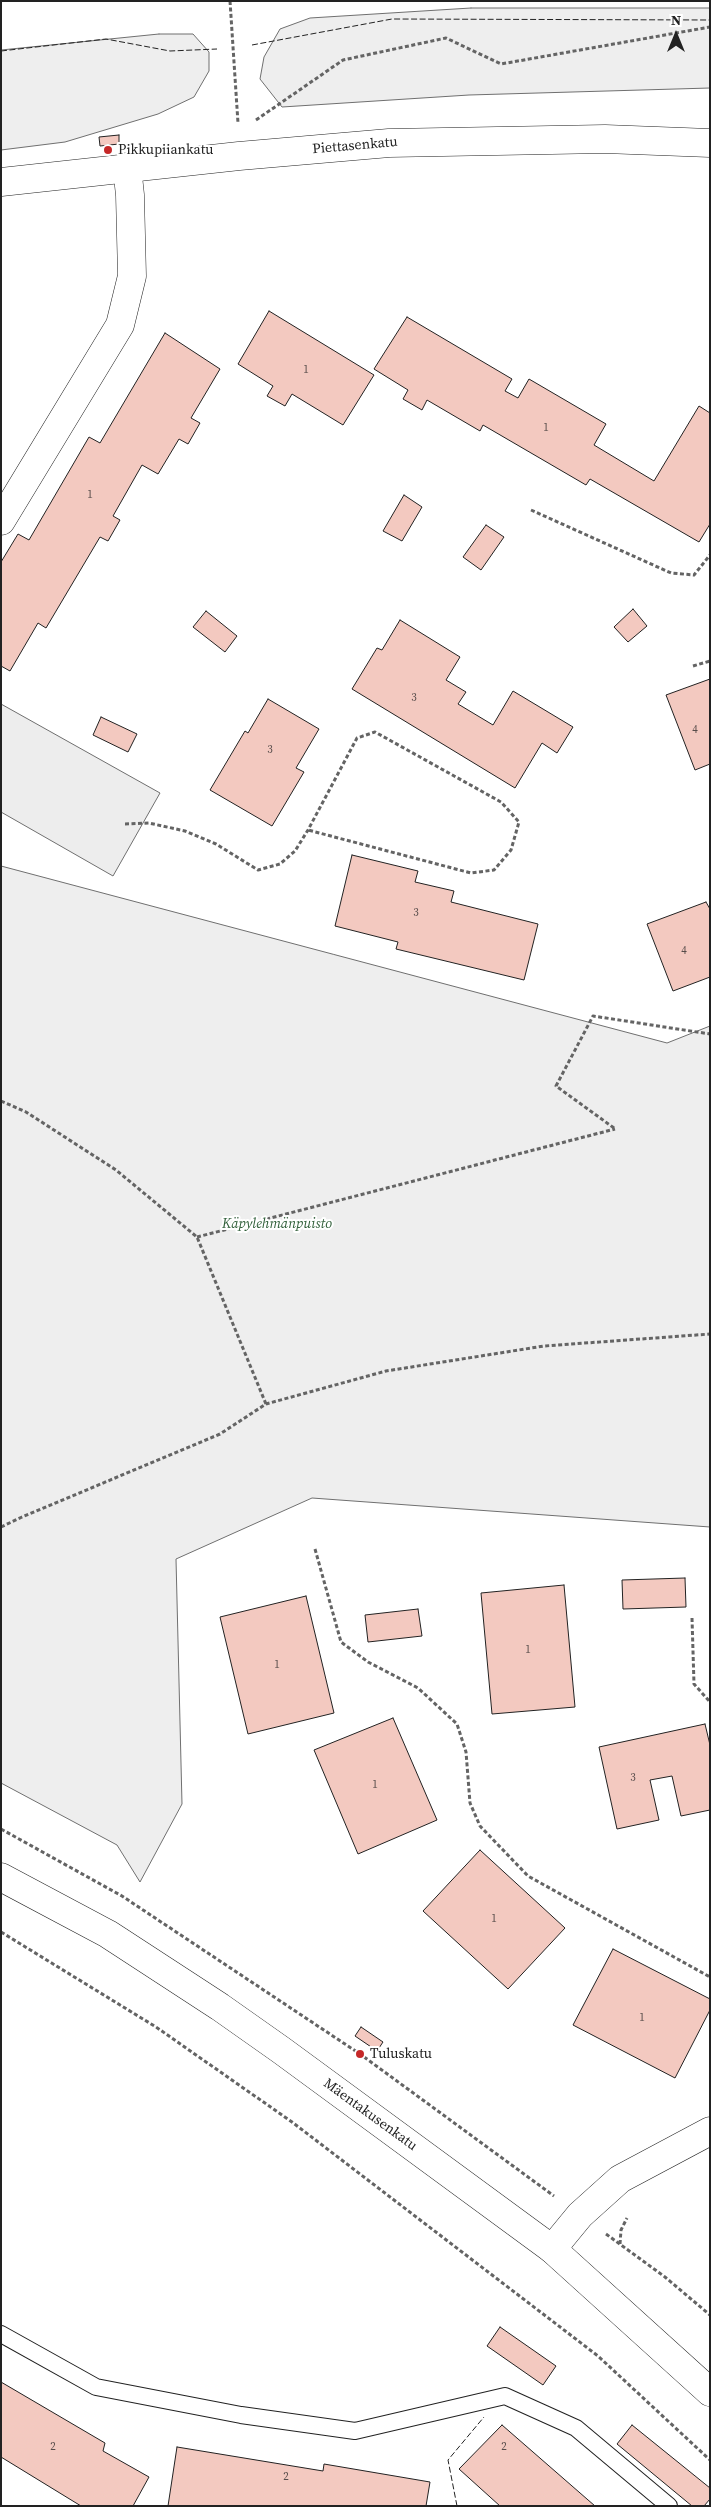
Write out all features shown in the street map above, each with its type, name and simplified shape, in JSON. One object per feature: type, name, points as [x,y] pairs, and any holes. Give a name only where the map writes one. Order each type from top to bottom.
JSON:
[{"type":"street","name":"Piettasenkatu","points":[[1,182],[127,167],[238,144],[389,143],[492,139],[635,139],[710,143]]},
{"type":"street","points":[[1,521],[120,325],[132,276],[130,195],[127,167]]},
{"type":"street","name":"Mäentakusenkatu","points":[[1,1877],[108,1934],[220,2007],[552,2249],[710,2392]]},
{"type":"street","points":[[552,2249],[580,2215],[620,2179],[710,2131]]},
{"type":"lane","points":[[1,2334],[96,2387],[241,2415],[355,2431],[505,2396],[576,2428],[669,2506]]},
{"type":"path","points":[[230,1],[238,144]]},
{"type":"path","points":[[238,144],[343,60],[446,38],[501,64],[710,27]]},
{"type":"path","points":[[531,510],[671,573],[694,575],[710,555]]},
{"type":"path","points":[[693,666],[710,661]]},
{"type":"path","points":[[125,824],[149,823],[185,831],[216,844],[258,870],[280,864],[295,851],[308,830],[357,738],[375,732],[501,802],[519,822],[511,850],[494,870],[472,873],[308,830]]},
{"type":"path","points":[[196,1237],[614,1128],[556,1086],[593,1016],[710,1034]]},
{"type":"path","points":[[1,1100],[26,1112],[116,1170],[196,1237],[266,1404]]},
{"type":"path","points":[[1,1528],[22,1517],[220,1434],[266,1404],[386,1371],[544,1346],[710,1334]]},
{"type":"path","points":[[315,1549],[341,1642],[368,1662],[418,1688],[457,1724],[466,1752],[470,1803],[480,1826],[528,1876],[710,1977]]},
{"type":"path","points":[[692,1618],[694,1684],[710,1702]]},
{"type":"path","points":[[1,1829],[122,1896],[360,2054],[665,2277],[710,2315]]},
{"type":"path","points":[[1,1932],[156,2027],[292,2122],[598,2356],[710,2460]]},
{"type":"green space","points":[[471,8],[710,8],[710,88],[469,95],[282,107],[260,79],[264,57],[280,29],[310,18]]},
{"type":"green space","points":[[159,34],[193,34],[209,52],[209,71],[194,97],[158,114],[65,142],[1,150],[1,50]]},
{"type":"green space","name":"Käpylehmänpuisto","points":[[1,866],[667,1043],[710,1026],[710,1527],[312,1498],[176,1559],[182,1804],[140,1882],[117,1845],[1,1783]]},
{"type":"shaded area","points":[[1,704],[160,793],[113,876],[1,812]]},
{"type":"building","points":[[119,135],[119,144],[100,146],[99,137]]},
{"type":"building","points":[[269,311],[374,375],[343,425],[292,394],[285,406],[267,396],[273,386],[238,364]]},
{"type":"building","points":[[407,317],[512,379],[505,391],[518,398],[529,379],[606,424],[594,445],[654,481],[699,406],[710,413],[710,524],[699,542],[590,479],[586,485],[483,425],[480,431],[427,400],[422,410],[403,399],[408,390],[374,369]]},
{"type":"building","points":[[165,333],[220,369],[191,418],[200,423],[188,444],[179,439],[158,474],[142,465],[113,516],[120,520],[108,541],[100,537],[46,628],[38,623],[10,671],[1,666],[1,562],[18,534],[29,540],[89,437],[100,443]]},
{"type":"building","points":[[404,495],[422,507],[402,541],[383,531]]},
{"type":"building","points":[[486,525],[504,537],[481,570],[463,557]]},
{"type":"building","points":[[633,609],[647,626],[628,642],[614,627]]},
{"type":"building","points":[[206,611],[237,636],[225,652],[193,627]]},
{"type":"building","points":[[400,620],[460,657],[446,680],[466,692],[458,704],[493,725],[513,691],[573,727],[557,753],[542,743],[515,788],[352,689],[377,648],[382,650]]},
{"type":"building","points":[[710,679],[710,764],[695,770],[666,695]]},
{"type":"building","points":[[268,699],[319,729],[296,768],[304,772],[272,826],[210,790],[245,731],[248,733]]},
{"type":"building","points":[[101,717],[137,734],[128,752],[93,735]]},
{"type":"building","points":[[352,855],[418,871],[415,882],[454,891],[451,902],[538,924],[524,980],[396,949],[398,942],[335,926]]},
{"type":"building","points":[[706,902],[710,909],[710,977],[673,991],[647,924]]},
{"type":"building","points":[[685,1578],[686,1607],[623,1609],[622,1580]]},
{"type":"building","points":[[564,1585],[575,1707],[492,1714],[481,1593]]},
{"type":"building","points":[[306,1596],[334,1713],[248,1734],[220,1617]]},
{"type":"building","points":[[418,1609],[422,1636],[368,1642],[365,1615]]},
{"type":"building","points":[[393,1718],[437,1820],[358,1854],[314,1750]]},
{"type":"building","points":[[705,1724],[710,1745],[710,1810],[681,1816],[672,1776],[650,1780],[659,1820],[617,1829],[599,1747]]},
{"type":"building","points":[[480,1850],[565,1928],[508,1989],[423,1911]]},
{"type":"building","points":[[613,1949],[710,1999],[710,2010],[675,2078],[573,2025]]},
{"type":"building","points":[[361,2027],[383,2042],[377,2051],[355,2036]]},
{"type":"building","points":[[500,2327],[556,2366],[543,2385],[487,2346]]},
{"type":"building","points":[[1,2382],[105,2443],[103,2451],[149,2477],[133,2506],[81,2506],[1,2457]]},
{"type":"building","points":[[502,2425],[595,2506],[500,2506],[459,2469]]},
{"type":"building","points":[[632,2425],[710,2488],[710,2499],[704,2506],[692,2506],[617,2444]]},
{"type":"building","points":[[177,2447],[323,2471],[324,2464],[430,2482],[426,2506],[168,2506]]},
{"type":"fence","points":[[252,45],[392,19],[710,20]]},
{"type":"fence","points":[[1,51],[106,39],[170,51],[217,49]]},
{"type":"fence","points":[[457,2506],[448,2460],[484,2417]]},
{"type":"place","name":"Pikkupiiankatu","points":[[108,150]]},
{"type":"place","name":"Tuluskatu","points":[[360,2054]]}]
